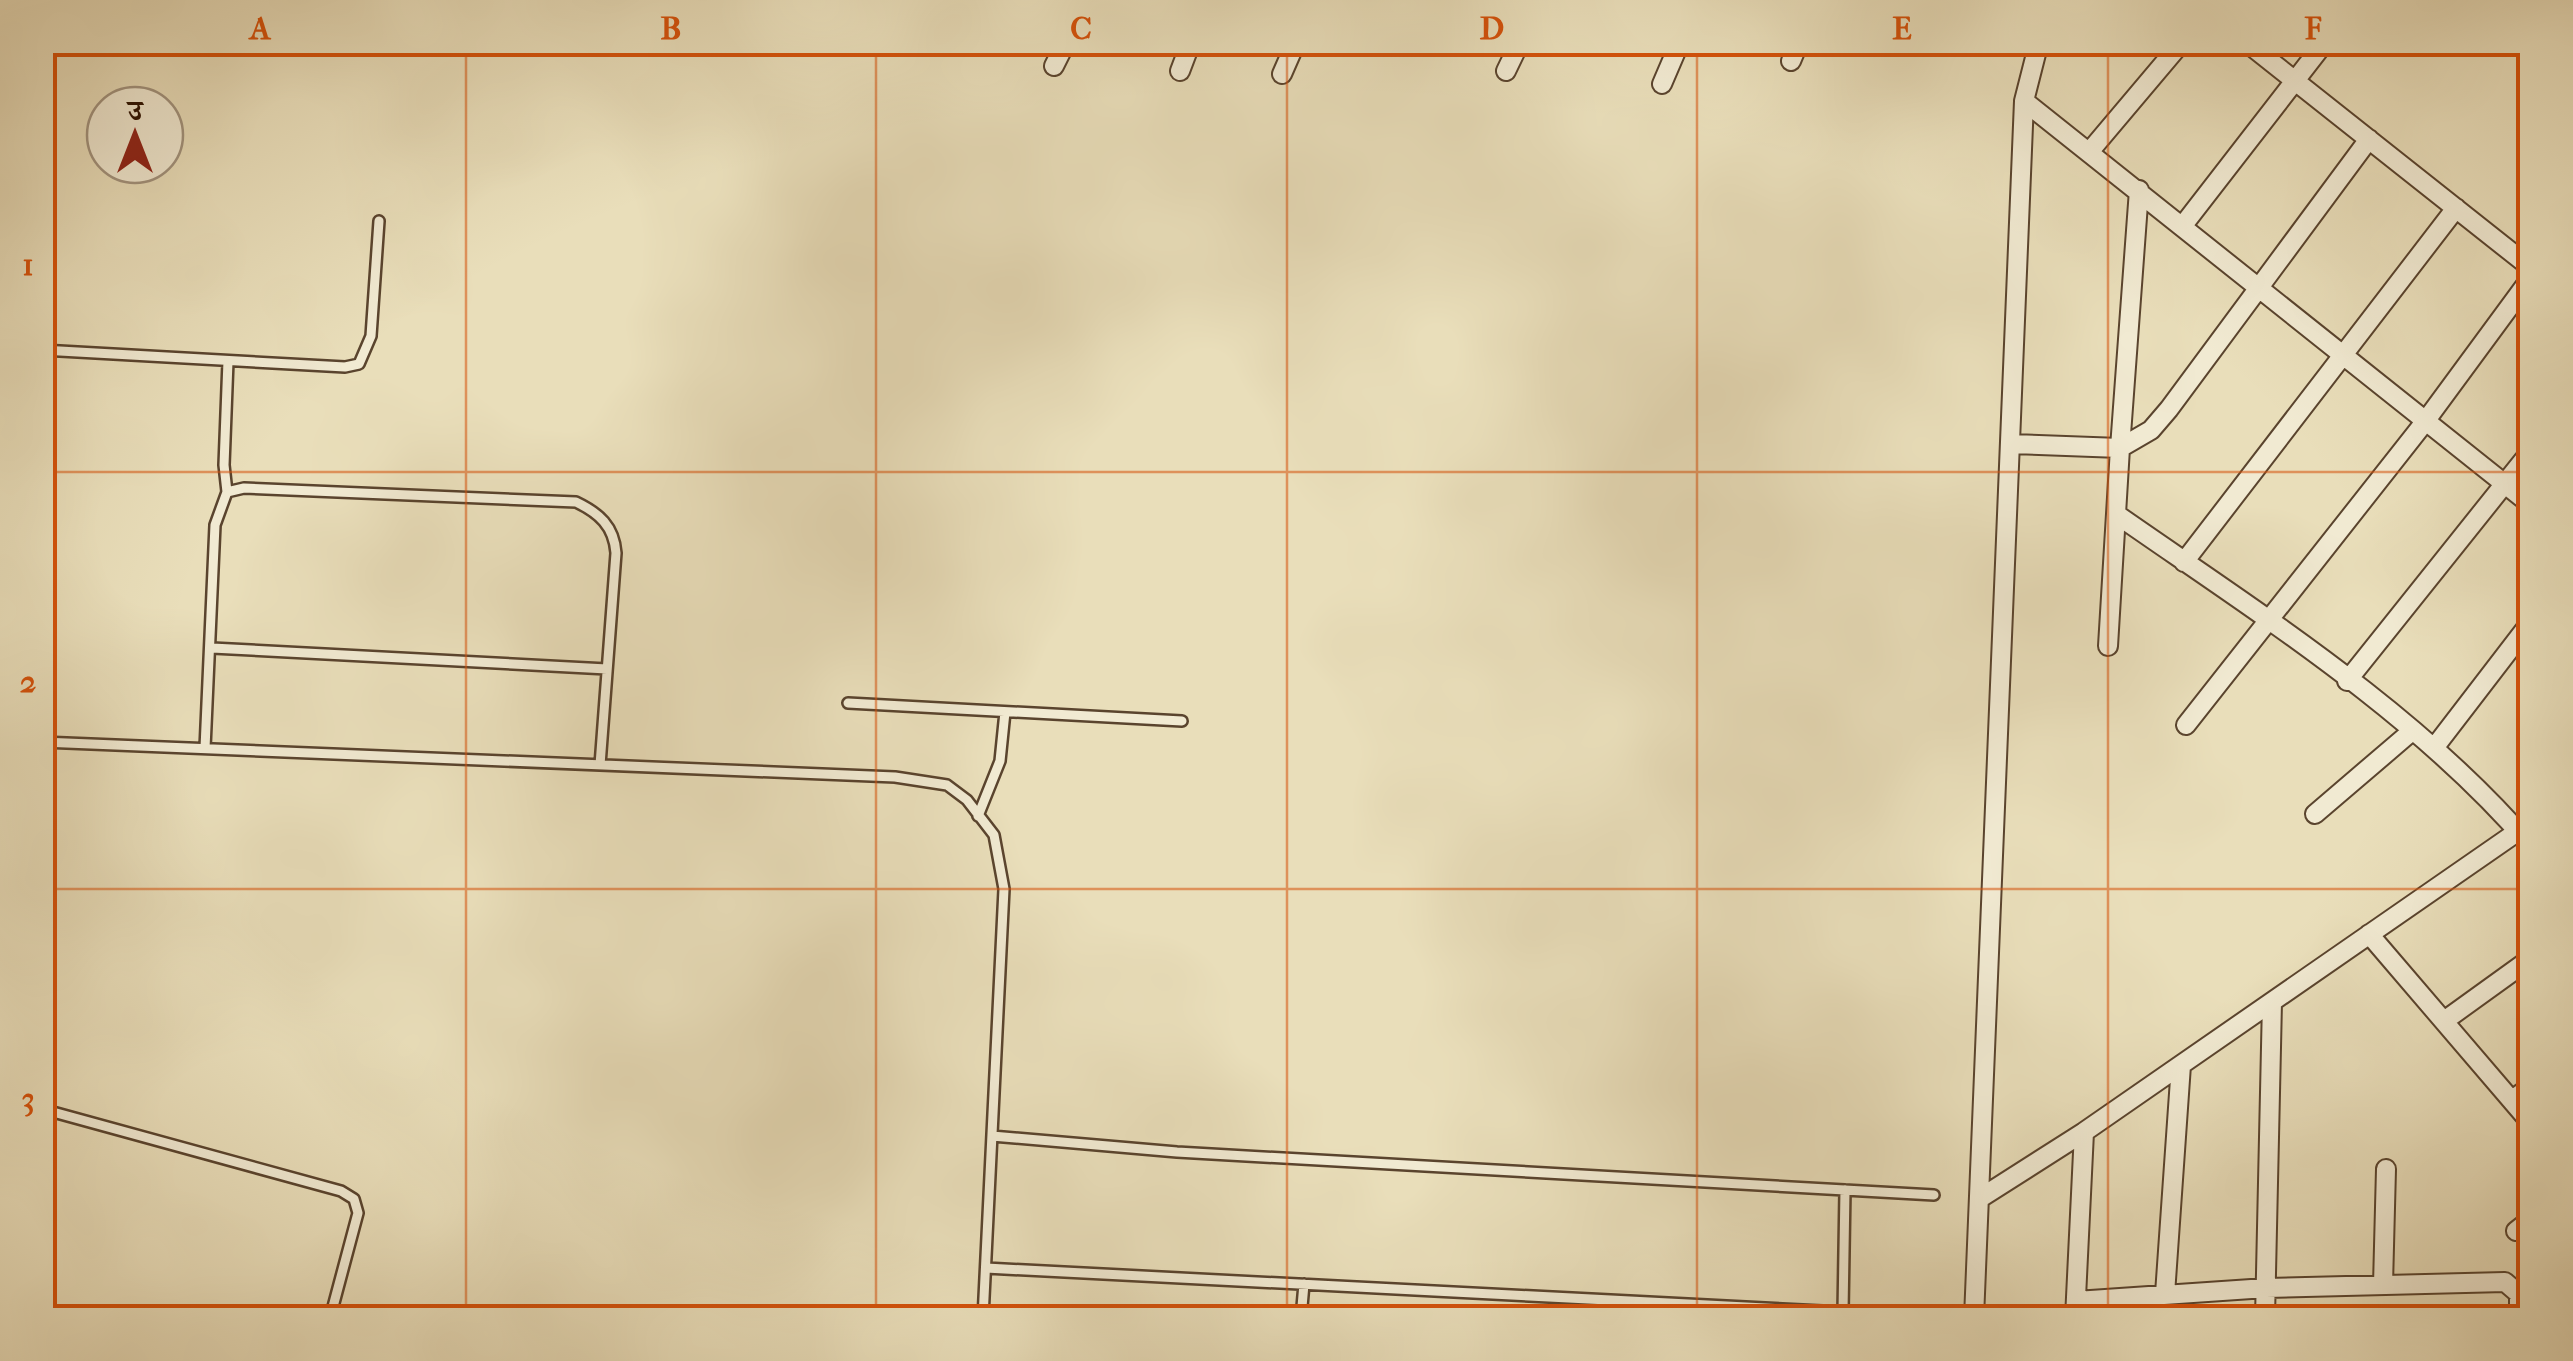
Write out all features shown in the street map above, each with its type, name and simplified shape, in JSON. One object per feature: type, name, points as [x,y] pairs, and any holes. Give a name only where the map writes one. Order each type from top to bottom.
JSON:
[{"type":"street","points":[[1054,66],[1066,42]]},
{"type":"street","points":[[1180,72],[1191,42]]},
{"type":"street","points":[[1282,74],[1296,42]]},
{"type":"street","points":[[1506,71],[1520,42]]},
{"type":"street","points":[[1662,84],[1680,42]]},
{"type":"street","points":[[1791,61],[1799,42]]},
{"type":"street","points":[[1974,1318],[1982,1197],[2024,101],[2039,42]]},
{"type":"street","points":[[2090,151],[2182,42]]},
{"type":"street","points":[[2246,42],[2530,267]]},
{"type":"street","points":[[2184,224],[2325,42]]},
{"type":"street","points":[[2024,101],[2184,224],[2424,424],[2530,504]]},
{"type":"street","points":[[2011,444],[2120,448],[2151,430],[2170,410],[2370,138]]},
{"type":"street","points":[[2108,646],[2139,190]]},
{"type":"street","points":[[2184,562],[2456,208]]},
{"type":"street","points":[[2186,724],[2424,424],[2530,279]]},
{"type":"street","points":[[2347,681],[2530,452]]},
{"type":"street","points":[[1982,1197],[2084,1132],[2370,934],[2527,833],[2434,748],[2266,620],[2116,514]]},
{"type":"street","points":[[2434,748],[2530,623]]},
{"type":"street","points":[[2316,814],[2412,731]]},
{"type":"street","points":[[2370,934],[2530,1122]]},
{"type":"street","points":[[2444,1021],[2530,958]]},
{"type":"street","points":[[2265,1318],[2272,1002]]},
{"type":"street","points":[[2165,1294],[2180,1065]]},
{"type":"street","points":[[2512,1100],[2530,1087]]},
{"type":"street","points":[[2084,1132],[2075,1310],[2165,1294],[2505,1282],[2519,1294],[2520,1318]]},
{"type":"street","points":[[2382,1285],[2386,1169]]},
{"type":"lane","points":[[42,350],[345,368],[359,364],[370,336],[379,222]]},
{"type":"lane","points":[[204,748],[216,525],[227,492],[224,466],[228,360]]},
{"type":"lane","points":[[227,492],[244,488],[576,502],[594,510],[615,533],[600,765]]},
{"type":"lane","points":[[212,648],[607,669]]},
{"type":"lane","points":[[848,703],[1182,721]]},
{"type":"lane","points":[[978,816],[1000,762],[1006,712]]},
{"type":"lane","points":[[42,742],[895,777],[946,784],[968,800],[994,835],[1004,890],[983,1318]]},
{"type":"lane","points":[[42,1109],[341,1191],[354,1199],[358,1213],[330,1318]]},
{"type":"lane","points":[[992,1136],[1197,1154],[1934,1195]]},
{"type":"lane","points":[[986,1268],[1843,1315],[1844,1190]]},
{"type":"lane","points":[[1301,1318],[1304,1284]]}]
